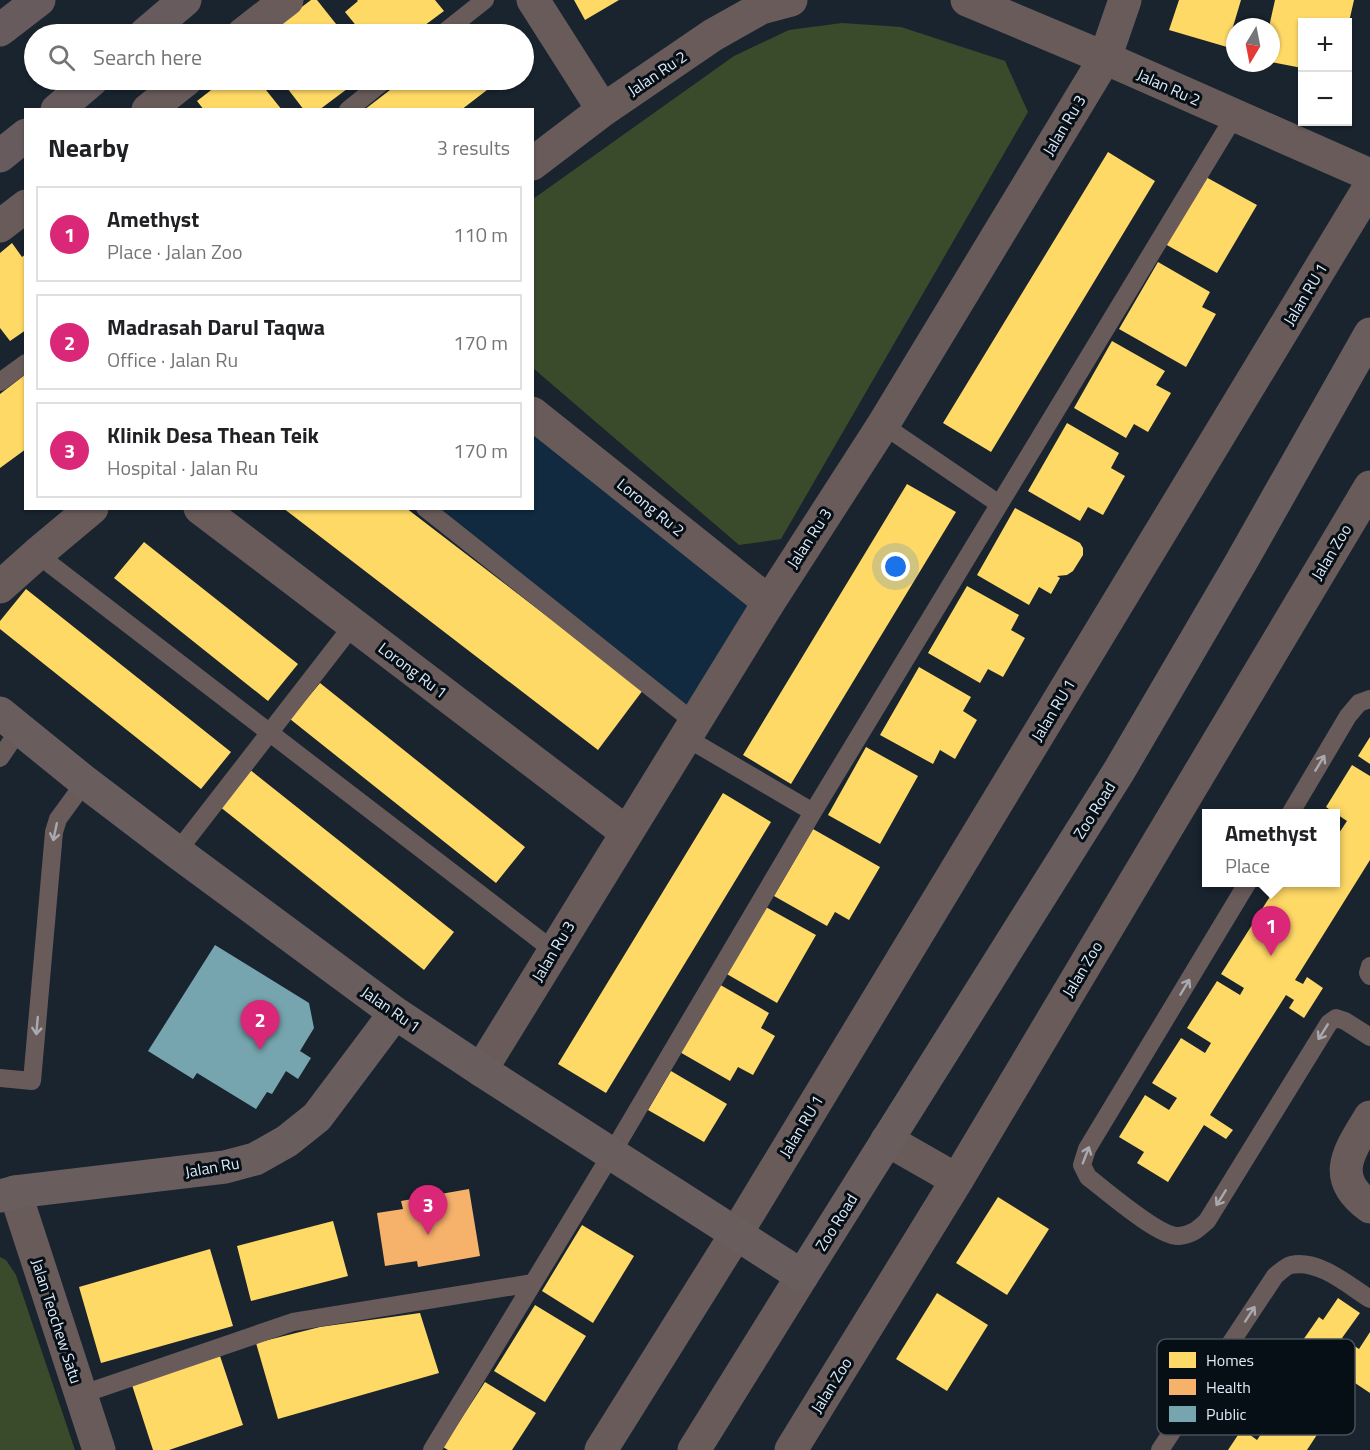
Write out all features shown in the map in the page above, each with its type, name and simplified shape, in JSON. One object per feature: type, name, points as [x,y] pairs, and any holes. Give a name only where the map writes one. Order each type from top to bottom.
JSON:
[{"type":"main road","points":[[0,30],[39,0]]},
{"type":"main road","points":[[156,24],[184,0]]},
{"type":"main road","points":[[59,108],[80,90]]},
{"type":"main road","points":[[0,156],[24,137]]},
{"type":"street","points":[[256,24],[287,0]]},
{"type":"street","points":[[533,0],[603,110]]},
{"type":"street","name":"Jalan Ru 2","points":[[534,162],[603,110],[713,35],[761,8],[791,0]]},
{"type":"street","name":"Jalan Ru 2","points":[[967,0],[1370,175]]},
{"type":"street","name":"Jalan Ru 3","points":[[481,1070],[769,602],[883,425],[1104,58],[1125,0]]},
{"type":"street","points":[[151,108],[173,90]]},
{"type":"street","name":"Jalan RU 1","points":[[601,1450],[736,1234],[1370,186]]},
{"type":"street","points":[[0,226],[24,208]]},
{"type":"street","name":"Zoo Road","points":[[802,1276],[1119,771],[1240,564],[1370,334]]},
{"type":"street","name":"Lorong Ru 2","points":[[534,415],[769,602]]},
{"type":"street","name":"Jalan Zoo","points":[[791,1450],[957,1180],[1370,487]]},
{"type":"street","points":[[0,587],[90,510]]},
{"type":"street","name":"Lorong Ru 1","points":[[203,510],[626,832]]},
{"type":"street","name":"Jalan Ru 1","points":[[10,722],[84,782],[395,1013],[802,1276]]},
{"type":"street","name":"Jalan Ru","points":[[8,1194],[225,1167],[255,1159],[287,1142],[317,1118],[395,1013]]},
{"type":"street","points":[[1370,1117],[1350,1150],[1346,1162],[1346,1177],[1351,1190],[1370,1207]]},
{"type":"street","points":[[887,1140],[957,1180]]},
{"type":"street","name":"Jalan Teochew Satu","points":[[8,1194],[99,1450]]},
{"type":"street","points":[[694,1450],[802,1276]]},
{"type":"lane","points":[[455,24],[485,0]]},
{"type":"lane","points":[[350,108],[373,90]]},
{"type":"lane","points":[[432,1450],[612,1153],[813,812],[1234,117]]},
{"type":"lane","points":[[0,382],[24,364]]},
{"type":"lane","points":[[883,425],[999,504]]},
{"type":"lane","points":[[428,510],[690,730],[813,812]]},
{"type":"lane","points":[[37,554],[554,951]]},
{"type":"lane","points":[[177,852],[353,625]]},
{"type":"lane","points":[[1292,809],[1348,716],[1359,703],[1370,699]]},
{"type":"lane","points":[[0,758],[10,722]]},
{"type":"lane","points":[[0,1078],[32,1081],[54,832],[58,819],[84,782]]},
{"type":"lane","points":[[1245,887],[1087,1149],[1082,1165],[1088,1177],[1161,1232],[1176,1237],[1192,1234],[1207,1221],[1329,1023],[1336,1018],[1345,1020],[1370,1037]]},
{"type":"lane","points":[[1370,966],[1368,973],[1370,976]]},
{"type":"lane","points":[[1233,1339],[1275,1276],[1290,1265],[1307,1265],[1324,1270],[1370,1299]]},
{"type":"lane","points":[[81,1395],[293,1322],[534,1283]]},
{"type":"lane","points":[[1160,1450],[1170,1435]]},
{"type":"shaded area","points":[[534,414],[769,602],[694,722],[427,510],[534,510]]},
{"type":"green space","points":[[842,23],[901,27],[1005,61],[1028,112],[781,539],[739,545],[534,369],[534,198],[734,56],[789,30]]},
{"type":"green space","points":[[0,1257],[6,1260],[16,1275],[75,1450],[0,1450]]},
{"type":"building: Homes","points":[[311,0],[317,0],[336,24],[279,24]]},
{"type":"building: Homes","points":[[435,0],[444,11],[426,24],[355,24],[345,12],[358,1]]},
{"type":"building: Homes","points":[[574,0],[619,0],[585,20]]},
{"type":"building: Homes","points":[[1179,0],[1241,0],[1236,18],[1226,18],[1226,47],[1169,30]]},
{"type":"building: Homes","points":[[1275,0],[1354,0],[1350,18],[1298,18],[1298,67],[1280,64],[1280,18],[1271,18]]},
{"type":"building: Homes","points":[[211,90],[266,90],[280,108],[202,108],[197,101]]},
{"type":"building: Homes","points":[[289,90],[346,90],[322,108],[302,108]]},
{"type":"building: Homes","points":[[390,90],[487,90],[464,108],[367,108]]},
{"type":"building: Homes","points":[[1108,152],[1155,181],[991,452],[943,423]]},
{"type":"building: Homes","points":[[1204,176],[1257,205],[1217,273],[1165,244]]},
{"type":"building: Homes","points":[[12,243],[22,257],[24,256],[24,331],[10,341],[0,328],[0,253]]},
{"type":"building: Homes","points":[[1158,262],[1210,292],[1202,307],[1216,314],[1186,367],[1119,329]]},
{"type":"building: Homes","points":[[1112,341],[1165,371],[1156,385],[1171,393],[1148,432],[1134,424],[1126,438],[1074,408]]},
{"type":"building: Homes","points":[[24,376],[24,450],[0,468],[0,394]]},
{"type":"building: Homes","points":[[1067,423],[1119,453],[1111,468],[1125,476],[1103,515],[1088,507],[1080,521],[1028,491]]},
{"type":"building: Homes","points":[[907,484],[956,512],[791,784],[743,755]]},
{"type":"building: Homes","points":[[1015,508],[1080,543],[1083,548],[1083,555],[1073,571],[1067,575],[1057,576],[1060,578],[1051,594],[1039,587],[1029,605],[977,575]]},
{"type":"building: Homes","points":[[286,510],[409,510],[643,690],[598,750]]},
{"type":"building: Homes","points":[[144,542],[298,664],[268,701],[114,578]]},
{"type":"building: Homes","points":[[967,586],[1019,615],[1011,630],[1025,638],[1003,677],[988,669],[980,683],[928,653]]},
{"type":"building: Homes","points":[[26,589],[231,752],[201,789],[0,629],[0,621]]},
{"type":"building: Homes","points":[[919,667],[971,697],[963,711],[977,720],[955,759],[940,750],[933,764],[880,735]]},
{"type":"building: Homes","points":[[320,683],[525,847],[496,883],[290,719]]},
{"type":"building: Homes","points":[[1370,737],[1370,764],[1358,756]]},
{"type":"building: Homes","points":[[866,747],[918,776],[880,844],[828,815]]},
{"type":"building: Homes","points":[[1352,765],[1370,776],[1370,860],[1295,980],[1303,984],[1307,977],[1323,988],[1304,1018],[1289,1008],[1294,1000],[1286,995],[1210,1115],[1233,1130],[1226,1139],[1204,1125],[1168,1182],[1137,1163],[1144,1152],[1119,1137],[1145,1095],[1169,1110],[1177,1098],[1152,1083],[1181,1038],[1205,1053],[1211,1043],[1187,1028],[1217,981],[1240,995],[1244,988],[1221,974],[1252,925],[1274,939],[1279,931],[1257,917],[1276,887],[1340,887],[1340,832],[1347,821],[1340,816],[1340,809],[1326,807]]},
{"type":"building: Homes","points":[[249,769],[454,932],[424,970],[219,806]]},
{"type":"building: Homes","points":[[723,793],[771,822],[606,1093],[558,1064]]},
{"type":"building: Homes","points":[[813,829],[880,867],[849,920],[835,912],[827,926],[774,896]]},
{"type":"building: Homes","points":[[764,906],[816,935],[777,1003],[725,973]]},
{"type":"building: Homes","points":[[717,983],[769,1013],[761,1028],[775,1036],[753,1075],[738,1067],[730,1081],[678,1051]]},
{"type":"building: Homes","points":[[671,1071],[727,1104],[704,1142],[648,1110]]},
{"type":"building: Homes","points":[[998,1197],[1049,1229],[1007,1295],[956,1263]]},
{"type":"building: Homes","points":[[333,1221],[348,1276],[251,1301],[237,1246]]},
{"type":"building: Homes","points":[[582,1225],[634,1256],[593,1323],[542,1291]]},
{"type":"building: Homes","points":[[210,1249],[233,1326],[101,1363],[79,1287]]},
{"type":"building: Homes","points":[[937,1293],[988,1325],[947,1391],[896,1359]]},
{"type":"building: Homes","points":[[1338,1298],[1360,1313],[1342,1338],[1344,1339],[1304,1339],[1319,1317],[1323,1320]]},
{"type":"building: Homes","points":[[535,1305],[586,1336],[545,1402],[494,1371]]},
{"type":"building: Homes","points":[[420,1313],[439,1373],[278,1419],[256,1343],[320,1327]]},
{"type":"building: Homes","points":[[1370,1332],[1370,1393],[1355,1383],[1355,1346],[1359,1349]]},
{"type":"building: Homes","points":[[220,1356],[243,1425],[169,1450],[153,1450],[132,1385]]},
{"type":"building: Homes","points":[[485,1382],[536,1413],[512,1450],[448,1450],[443,1447]]},
{"type":"building: Homes","points":[[1238,1435],[1250,1435],[1257,1440],[1260,1435],[1317,1435],[1307,1450],[1228,1450]]},
{"type":"building: Health","points":[[469,1189],[480,1256],[418,1267],[417,1261],[385,1266],[377,1213],[403,1209],[401,1201]]},
{"type":"building: Public","points":[[215,945],[309,1003],[314,1028],[300,1051],[311,1058],[298,1079],[286,1071],[272,1094],[267,1092],[256,1109],[197,1073],[193,1079],[148,1051]]},
{"type":"place","name":"Amethyst","points":[[1271,956]]},
{"type":"place","name":"Madrasah Darul Taqwa","points":[[260,1050]]},
{"type":"place","name":"Klinik Desa Thean Teik","points":[[428,1235]]}]
